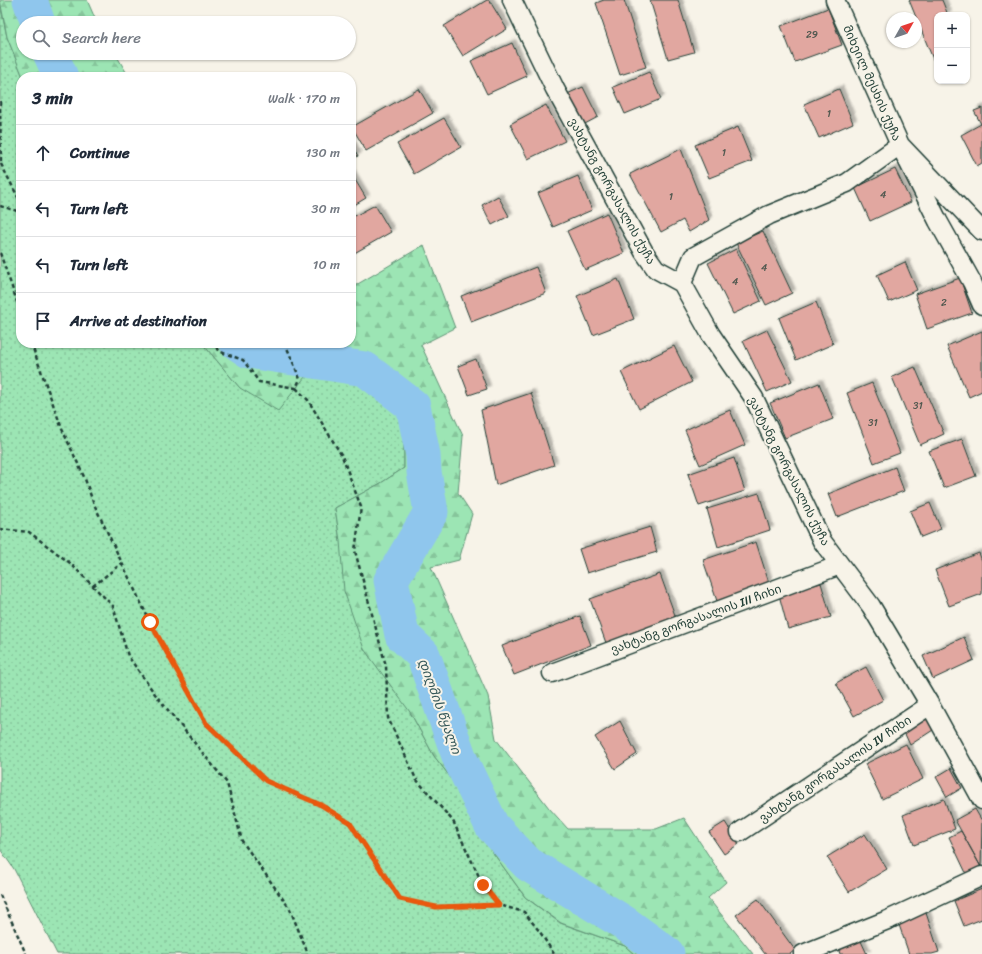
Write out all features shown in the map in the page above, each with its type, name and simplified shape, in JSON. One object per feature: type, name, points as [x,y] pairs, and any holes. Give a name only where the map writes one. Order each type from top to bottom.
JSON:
[{"type":"street","name":"ვახტანგ გორგასალის ქუჩა","points":[[512,0],[555,89],[644,252],[656,269],[682,283],[711,335],[754,398],[822,541],[871,606],[930,705],[982,800]]},
{"type":"street","name":"მიხეილ მესხის ქუჩა","points":[[835,0],[900,145],[982,232]]},
{"type":"street","points":[[682,283],[693,257],[769,216],[847,183],[900,145],[938,221],[972,282],[982,305]]},
{"type":"street","name":"ვახტანგ გორგასალის III ჩიხი","points":[[552,673],[840,565]]},
{"type":"street","name":"ვახტანგ გორგასალის IV ჩიხი","points":[[740,832],[930,705]]},
{"type":"street","points":[[803,954],[890,919],[982,876]]},
{"type":"path","points":[[0,100],[1,164],[16,192]]},
{"type":"path","points":[[0,206],[16,211]]},
{"type":"path","points":[[0,253],[16,299]]},
{"type":"path","points":[[33,348],[62,429],[85,479],[93,502],[150,622],[206,723],[266,781],[321,805],[350,823],[400,899],[436,907],[499,905],[524,912],[540,932],[554,954]]},
{"type":"path","points":[[217,348],[221,352],[243,360],[259,382],[296,388],[308,400],[342,456],[361,507],[355,550],[386,666],[388,718],[416,779],[453,821],[483,885],[499,905]]},
{"type":"path","points":[[287,348],[300,379],[296,388]]},
{"type":"path","points":[[0,529],[29,532],[70,563],[113,606],[128,656],[155,694],[227,783],[242,841],[290,910],[308,954]]},
{"type":"path","points":[[93,586],[122,563]]},
{"type":"path","points":[[0,895],[26,954]]},
{"type":"green space","points":[[0,0],[87,0],[94,16],[16,16],[16,60],[7,37]]},
{"type":"green space","points":[[0,4],[7,37],[21,72],[16,72],[16,348],[206,348],[240,388],[305,377],[304,349],[340,348],[404,418],[404,468],[381,483],[335,508],[340,541],[410,712],[434,756],[455,783],[494,854],[525,897],[560,923],[625,946],[634,954],[57,954],[14,869],[0,849]]},
{"type":"green space","points":[[16,60],[119,60],[126,72],[21,72]]},
{"type":"green space","points":[[424,245],[455,328],[421,345],[463,436],[458,493],[472,514],[459,560],[431,567],[488,696],[496,739],[549,808],[568,829],[656,829],[684,818],[726,882],[708,898],[753,954],[634,954],[625,946],[561,923],[525,897],[494,854],[455,783],[434,756],[410,712],[364,649],[344,591],[340,541],[335,508],[381,483],[404,468],[404,418],[340,348],[356,348],[356,285]]},
{"type":"green space","points":[[206,348],[340,348],[304,349],[305,377],[278,411],[240,388]]},
{"type":"building","points":[[489,0],[507,29],[463,56],[444,26]]},
{"type":"building","points":[[604,0],[624,0],[646,67],[620,75],[596,3]]},
{"type":"building","points":[[650,0],[678,0],[694,52],[668,59]]},
{"type":"building","points":[[909,0],[942,0],[947,12],[934,12],[934,62],[922,32],[922,12],[914,12]]},
{"type":"building","points":[[828,8],[842,45],[795,62],[781,26]]},
{"type":"building","points":[[512,43],[527,76],[487,94],[471,61]]},
{"type":"building","points":[[649,72],[661,99],[625,114],[613,87]]},
{"type":"building","points":[[583,87],[598,117],[583,125],[567,94]]},
{"type":"building","points":[[419,89],[433,113],[366,151],[356,134],[356,125]]},
{"type":"building","points":[[839,89],[853,123],[819,138],[804,104]]},
{"type":"building","points":[[546,105],[565,141],[528,159],[510,124]]},
{"type":"building","points":[[982,108],[982,163],[977,166],[961,135],[981,124],[974,111]]},
{"type":"building","points":[[444,118],[461,147],[414,174],[397,144]]},
{"type":"building","points":[[738,127],[752,161],[709,178],[695,145]]},
{"type":"building","points":[[681,149],[709,220],[689,232],[683,220],[661,232],[630,174]]},
{"type":"building","points":[[895,169],[911,202],[870,221],[855,188]]},
{"type":"building","points":[[578,176],[592,210],[553,227],[538,193]]},
{"type":"building","points":[[356,181],[366,198],[356,204]]},
{"type":"building","points":[[498,196],[509,216],[492,225],[482,205]]},
{"type":"building","points":[[375,205],[391,232],[356,252],[356,215]]},
{"type":"building","points":[[607,213],[624,253],[585,270],[567,231]]},
{"type":"building","points":[[763,231],[792,293],[766,305],[736,243]]},
{"type":"building","points":[[736,249],[761,301],[733,314],[708,263]]},
{"type":"building","points":[[905,262],[917,290],[889,302],[877,275]]},
{"type":"building","points":[[536,267],[546,293],[471,322],[461,296]]},
{"type":"building","points":[[960,278],[972,313],[927,329],[915,294]]},
{"type":"building","points":[[618,279],[634,319],[593,335],[577,296]]},
{"type":"building","points":[[816,302],[833,344],[796,360],[779,318]]},
{"type":"building","points":[[767,330],[792,381],[767,392],[743,341]]},
{"type":"building","points":[[982,331],[982,391],[969,397],[947,346]]},
{"type":"building","points":[[674,346],[692,382],[639,409],[621,372]]},
{"type":"building","points":[[476,359],[487,389],[469,395],[458,366]]},
{"type":"building","points":[[915,367],[944,434],[920,445],[892,377]]},
{"type":"building","points":[[819,383],[833,419],[785,438],[770,403]]},
{"type":"building","points":[[872,383],[900,453],[874,463],[847,393]]},
{"type":"building","points":[[531,393],[554,465],[496,485],[481,410]]},
{"type":"building","points":[[730,410],[745,445],[700,465],[685,430]]},
{"type":"building","points":[[962,439],[976,476],[944,488],[929,451]]},
{"type":"building","points":[[734,458],[745,491],[699,506],[688,474]]},
{"type":"building","points":[[895,467],[904,491],[837,517],[828,494]]},
{"type":"building","points":[[759,493],[770,530],[718,547],[707,509]]},
{"type":"building","points":[[930,503],[941,529],[921,537],[910,511]]},
{"type":"building","points":[[650,527],[657,552],[587,573],[579,549]]},
{"type":"building","points":[[756,542],[769,583],[717,601],[703,560]]},
{"type":"building","points":[[979,553],[982,561],[982,594],[949,606],[935,570]]},
{"type":"building","points":[[660,574],[676,618],[606,643],[590,599]]},
{"type":"building","points":[[821,583],[831,617],[788,629],[779,595]]},
{"type":"building","points":[[580,616],[591,645],[514,675],[502,646]]},
{"type":"building","points":[[964,637],[974,660],[933,679],[923,656]]},
{"type":"building","points":[[866,667],[883,700],[854,716],[836,683]]},
{"type":"building","points":[[926,717],[933,730],[910,745],[904,732]]},
{"type":"building","points":[[620,721],[637,754],[615,769],[595,737]]},
{"type":"building","points":[[906,744],[923,779],[882,799],[865,764]]},
{"type":"building","points":[[951,768],[962,788],[947,797],[936,777]]},
{"type":"building","points":[[944,799],[955,829],[914,845],[903,815]]},
{"type":"building","points":[[975,809],[982,821],[981,867],[955,820]]},
{"type":"building","points":[[725,822],[739,844],[724,854],[709,832]]},
{"type":"building","points":[[961,831],[981,867],[967,875],[949,837]]},
{"type":"building","points":[[865,834],[887,869],[849,892],[827,857]]},
{"type":"building","points":[[982,889],[982,919],[964,926],[954,901]]},
{"type":"building","points":[[758,899],[795,950],[790,954],[765,954],[736,915]]},
{"type":"building","points":[[925,910],[939,952],[932,954],[909,954],[897,919]]},
{"type":"building","points":[[860,939],[867,954],[840,954],[838,948]]},
{"type":"waterway","name":"დიღმის წყალი","points":[[30,0],[36,16]]},
{"type":"waterway","name":"დიღმის წყალი","points":[[53,60],[59,72]]},
{"type":"waterway","name":"დიღმის წყალი","points":[[244,348],[249,351],[365,369],[413,406],[423,455],[424,472],[431,512],[391,580],[402,635],[423,655],[460,759],[492,826],[528,864],[623,922],[667,954]]},
{"type":"route","points":[[150,622],[206,723],[266,781],[321,805],[350,823],[400,899],[436,907],[499,905],[483,885]]}]
